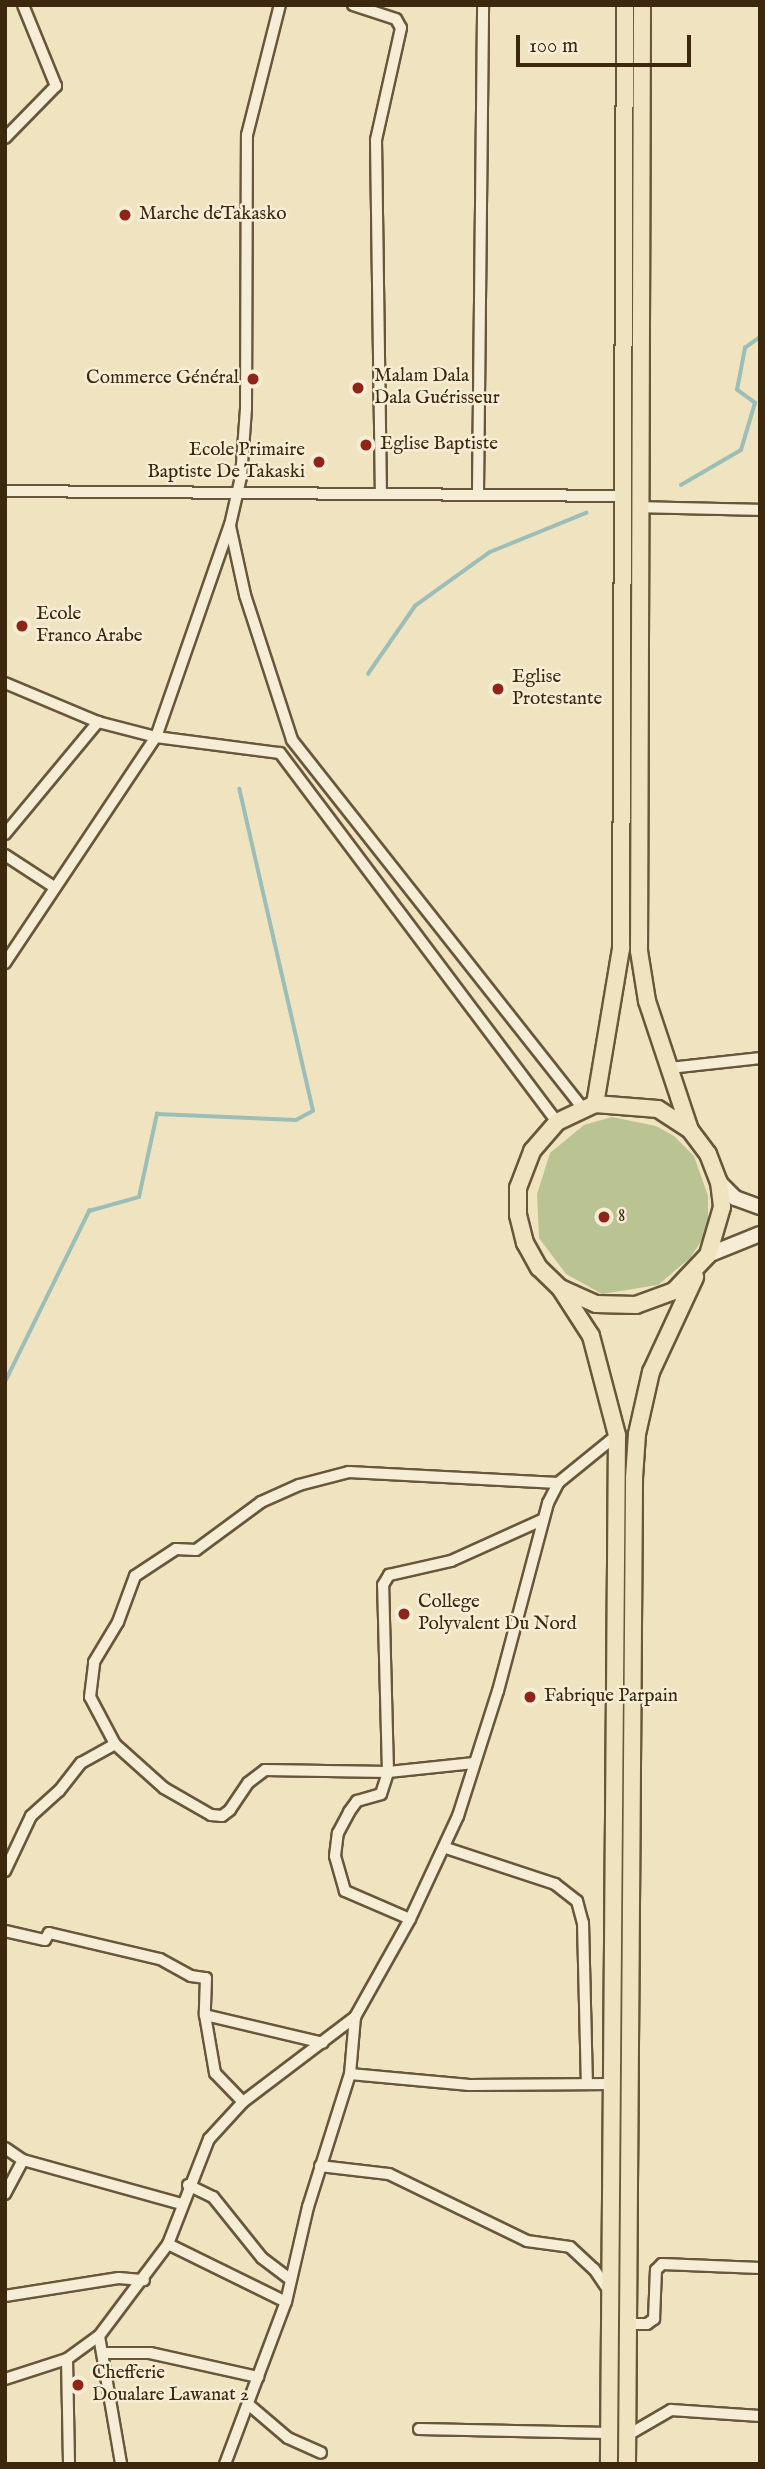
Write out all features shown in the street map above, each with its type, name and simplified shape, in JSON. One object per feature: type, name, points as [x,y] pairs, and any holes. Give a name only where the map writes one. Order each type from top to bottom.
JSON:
[{"type":"main road","points":[[589,1106],[621,948],[625,5]]},
{"type":"main road","points":[[627,2464],[637,1434],[658,1351],[705,1259],[722,1207],[719,1182],[708,1154],[690,1130],[647,1001],[639,951],[638,507],[642,5]]},
{"type":"main road","points":[[609,2464],[617,1435],[592,1336],[559,1287],[529,1251],[518,1215],[518,1188],[531,1152],[557,1122],[589,1106],[658,1109],[690,1130]]},
{"type":"main road","points":[[559,1287],[596,1304],[636,1305],[674,1291],[705,1259]]},
{"type":"street","points":[[5,138],[56,86],[23,5]]},
{"type":"street","points":[[5,963],[156,737],[230,525],[238,492],[246,409],[247,135],[280,5]]},
{"type":"street","points":[[353,5],[396,19],[401,28],[376,141],[381,492]]},
{"type":"street","points":[[478,492],[483,5]]},
{"type":"street","points":[[5,491],[478,492],[623,496]]},
{"type":"street","points":[[638,507],[760,510]]},
{"type":"street","points":[[230,525],[245,595],[292,740],[589,1106]]},
{"type":"street","points":[[5,682],[98,722],[156,737],[279,753],[557,1122]]},
{"type":"street","points":[[5,834],[98,722]]},
{"type":"street","points":[[5,855],[54,887]]},
{"type":"street","points":[[670,1068],[760,1058]]},
{"type":"street","points":[[719,1182],[735,1198],[760,1207]]},
{"type":"street","points":[[705,1259],[760,1234]]},
{"type":"street","points":[[5,2379],[67,2359],[99,2336],[144,2280],[168,2244],[188,2185],[209,2139],[243,2102],[355,2017],[446,1848],[498,1690],[542,1520],[558,1483],[617,1435]]},
{"type":"street","points":[[474,1763],[388,1772],[265,1770],[248,1783],[222,1816],[211,1815],[164,1788],[115,1744],[90,1697],[94,1662],[118,1622],[135,1576],[176,1549],[196,1550],[261,1502],[349,1472],[558,1483]]},
{"type":"street","points":[[410,1919],[345,1891],[337,1874],[338,1833],[356,1801],[381,1794],[388,1772],[383,1585],[389,1575],[451,1561],[542,1520]]},
{"type":"street","points":[[5,1871],[32,1816],[59,1791],[81,1763],[115,1744]]},
{"type":"street","points":[[446,1848],[555,1884],[578,1901],[583,1923],[587,2084]]},
{"type":"street","points":[[5,1931],[46,1940],[49,1933],[160,1959],[191,1976],[206,1978],[205,2015],[215,2073],[243,2102]]},
{"type":"street","points":[[205,2015],[323,2043]]},
{"type":"street","points":[[225,2464],[286,2302],[320,2166],[350,2074],[355,2017]]},
{"type":"street","points":[[350,2074],[469,2085],[612,2084]]},
{"type":"street","points":[[5,2148],[23,2160],[182,2204]]},
{"type":"street","points":[[5,2194],[23,2160]]},
{"type":"street","points":[[320,2166],[389,2174],[527,2241],[570,2247],[594,2269],[610,2294]]},
{"type":"street","points":[[188,2185],[214,2197],[261,2258],[291,2280]]},
{"type":"street","points":[[168,2244],[286,2302]]},
{"type":"street","points":[[627,2324],[647,2324],[654,2319],[656,2270],[662,2264],[760,2268]]},
{"type":"street","points":[[5,2296],[100,2280],[144,2280]]},
{"type":"street","points":[[99,2336],[121,2464]]},
{"type":"street","points":[[103,2353],[150,2353],[258,2377]]},
{"type":"street","points":[[67,2359],[69,2464]]},
{"type":"street","points":[[248,2404],[288,2438],[321,2453]]},
{"type":"street","points":[[628,2435],[671,2410],[760,2416]]},
{"type":"street","points":[[419,2428],[609,2433]]},
{"type":"green space","points":[[612,1117],[656,1126],[674,1136],[694,1156],[708,1196],[708,1231],[690,1258],[658,1285],[602,1294],[566,1274],[539,1238],[537,1194],[550,1153],[584,1125]]},
{"type":"waterway","points":[[681,485],[741,450],[755,403],[737,390],[745,348],[760,337]]},
{"type":"waterway","points":[[368,674],[415,606],[490,552],[586,513]]},
{"type":"waterway","points":[[5,1382],[89,1211],[139,1197],[157,1114],[296,1120],[313,1111],[239,789]]},
{"type":"place","name":"Marche deTakasko","points":[[125,215]]},
{"type":"place","name":"Commerce Général","points":[[253,379]]},
{"type":"place","name":"Malam Dala Dala Guérisseur","points":[[358,388]]},
{"type":"place","name":"Eglise Baptiste","points":[[366,445]]},
{"type":"place","name":"Ecole Primaire Baptiste De Takaski","points":[[319,462]]},
{"type":"place","name":"Ecole Franco Arabe","points":[[22,626]]},
{"type":"place","name":"Eglise Protestante","points":[[498,689]]},
{"type":"place","name":"8","points":[[604,1217]]},
{"type":"place","name":"College Polyvalent Du Nord","points":[[404,1614]]},
{"type":"place","name":"Fabrique Parpain","points":[[530,1697]]},
{"type":"place","name":"Chefferie Doualare Lawanat 2","points":[[78,2385]]}]
